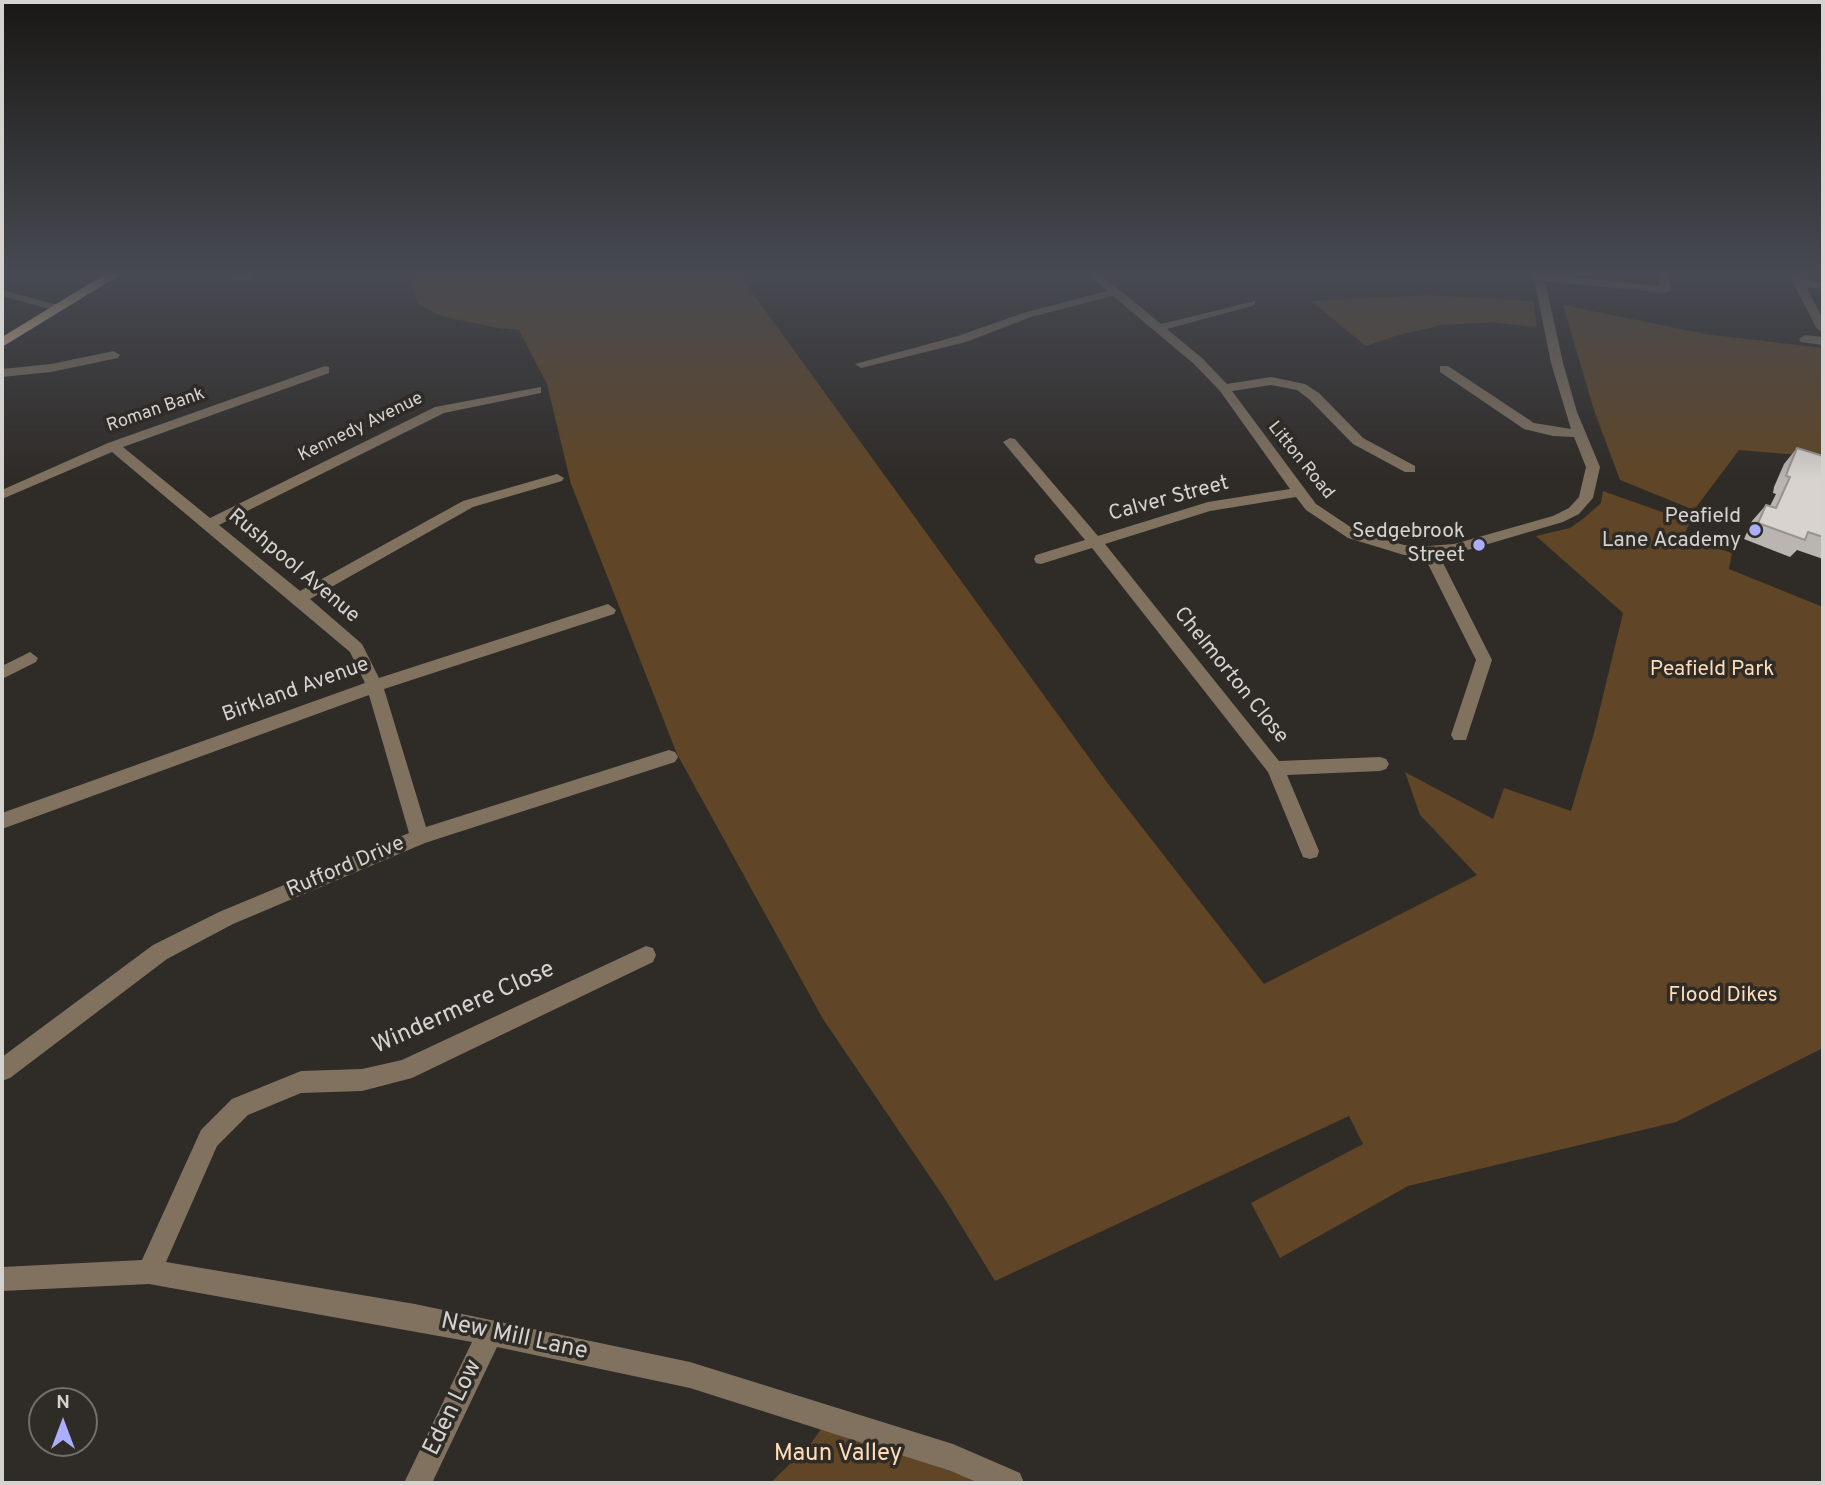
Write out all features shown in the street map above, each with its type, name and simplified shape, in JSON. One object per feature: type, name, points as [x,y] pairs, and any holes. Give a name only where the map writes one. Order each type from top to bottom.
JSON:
[{"type":"street","points":[[861,364],[949,342]]},
{"type":"street","name":"Litton Road","points":[[1174,342],[1224,388],[1298,492],[1330,523],[1353,535],[1404,550],[1429,551],[1454,549],[1558,519],[1574,511],[1586,498],[1592,467],[1557,363],[1553,342]]},
{"type":"street","points":[[2,373],[51,368],[114,355]]},
{"type":"street","points":[[1429,373],[1458,365]]},
{"type":"street","points":[[1444,369],[1529,426],[1553,432],[1580,433]]},
{"type":"street","name":"Roman Bank","points":[[2,495],[113,446],[325,370]]},
{"type":"street","points":[[1224,388],[1271,381],[1301,387],[1314,396],[1358,441],[1410,469]]},
{"type":"street","name":"Kennedy Avenue","points":[[209,524],[440,410],[537,390]]},
{"type":"street","name":"Chelmorton Close","points":[[1010,442],[1054,491],[1275,768],[1310,851]]},
{"type":"street","name":"Rushpool Avenue","points":[[113,446],[356,648],[375,686],[420,837]]},
{"type":"street","points":[[299,598],[468,504],[557,478]]},
{"type":"street","name":"Calver Street","points":[[1041,559],[1208,507],[1298,492]]},
{"type":"street","points":[[1429,551],[1484,660],[1460,735]]},
{"type":"street","name":"Birkland Avenue","points":[[2,821],[375,686],[608,610]]},
{"type":"street","points":[[2,673],[30,658]]},
{"type":"street","name":"Rufford Drive","points":[[2,1069],[160,952],[226,918],[420,837],[669,757]]},
{"type":"street","points":[[1275,768],[1380,764]]},
{"type":"street","name":"Windermere Close","points":[[149,1272],[209,1138],[240,1107],[301,1082],[362,1080],[404,1070],[646,955]]},
{"type":"street","name":"New Mill Lane","points":[[2,1279],[149,1272],[415,1317],[690,1376],[953,1458],[1010,1483]]},
{"type":"street","name":"Eden Low","points":[[418,1483],[490,1333]]},
{"type":"green space","points":[[525,342],[788,342],[1106,781],[1264,984],[1477,875],[1420,815],[1405,772],[1493,819],[1504,788],[1571,811],[1594,733],[1623,613],[1536,536],[1570,528],[1601,503],[1603,491],[1690,522],[1683,537],[1732,553],[1729,569],[1823,607],[1823,1048],[1676,1122],[1408,1186],[1280,1258],[1251,1203],[1363,1144],[1349,1116],[995,1281],[945,1199],[823,1019],[677,754],[571,484],[547,384]]},
{"type":"green space","points":[[1574,342],[1775,342],[1823,348],[1823,457],[1739,450],[1694,510],[1620,480],[1594,410]]},
{"type":"green space","name":"Maun Valley","points":[[826,1422],[951,1462],[996,1483],[770,1483],[809,1446]]},
{"type":"building","points":[[1797,448],[1823,456],[1823,537],[1808,532],[1805,540],[1758,523],[1766,505],[1776,508],[1790,477],[1786,476]]},
{"type":"place","name":"Peafield Lane Academy","points":[[1755,530]]},
{"type":"place","name":"Sedgebrook Street","points":[[1479,545]]},
{"type":"park label","name":"Peafield Park","points":[[1712,671]]},
{"type":"park label","name":"Flood Dikes","points":[[1723,997]]}]
